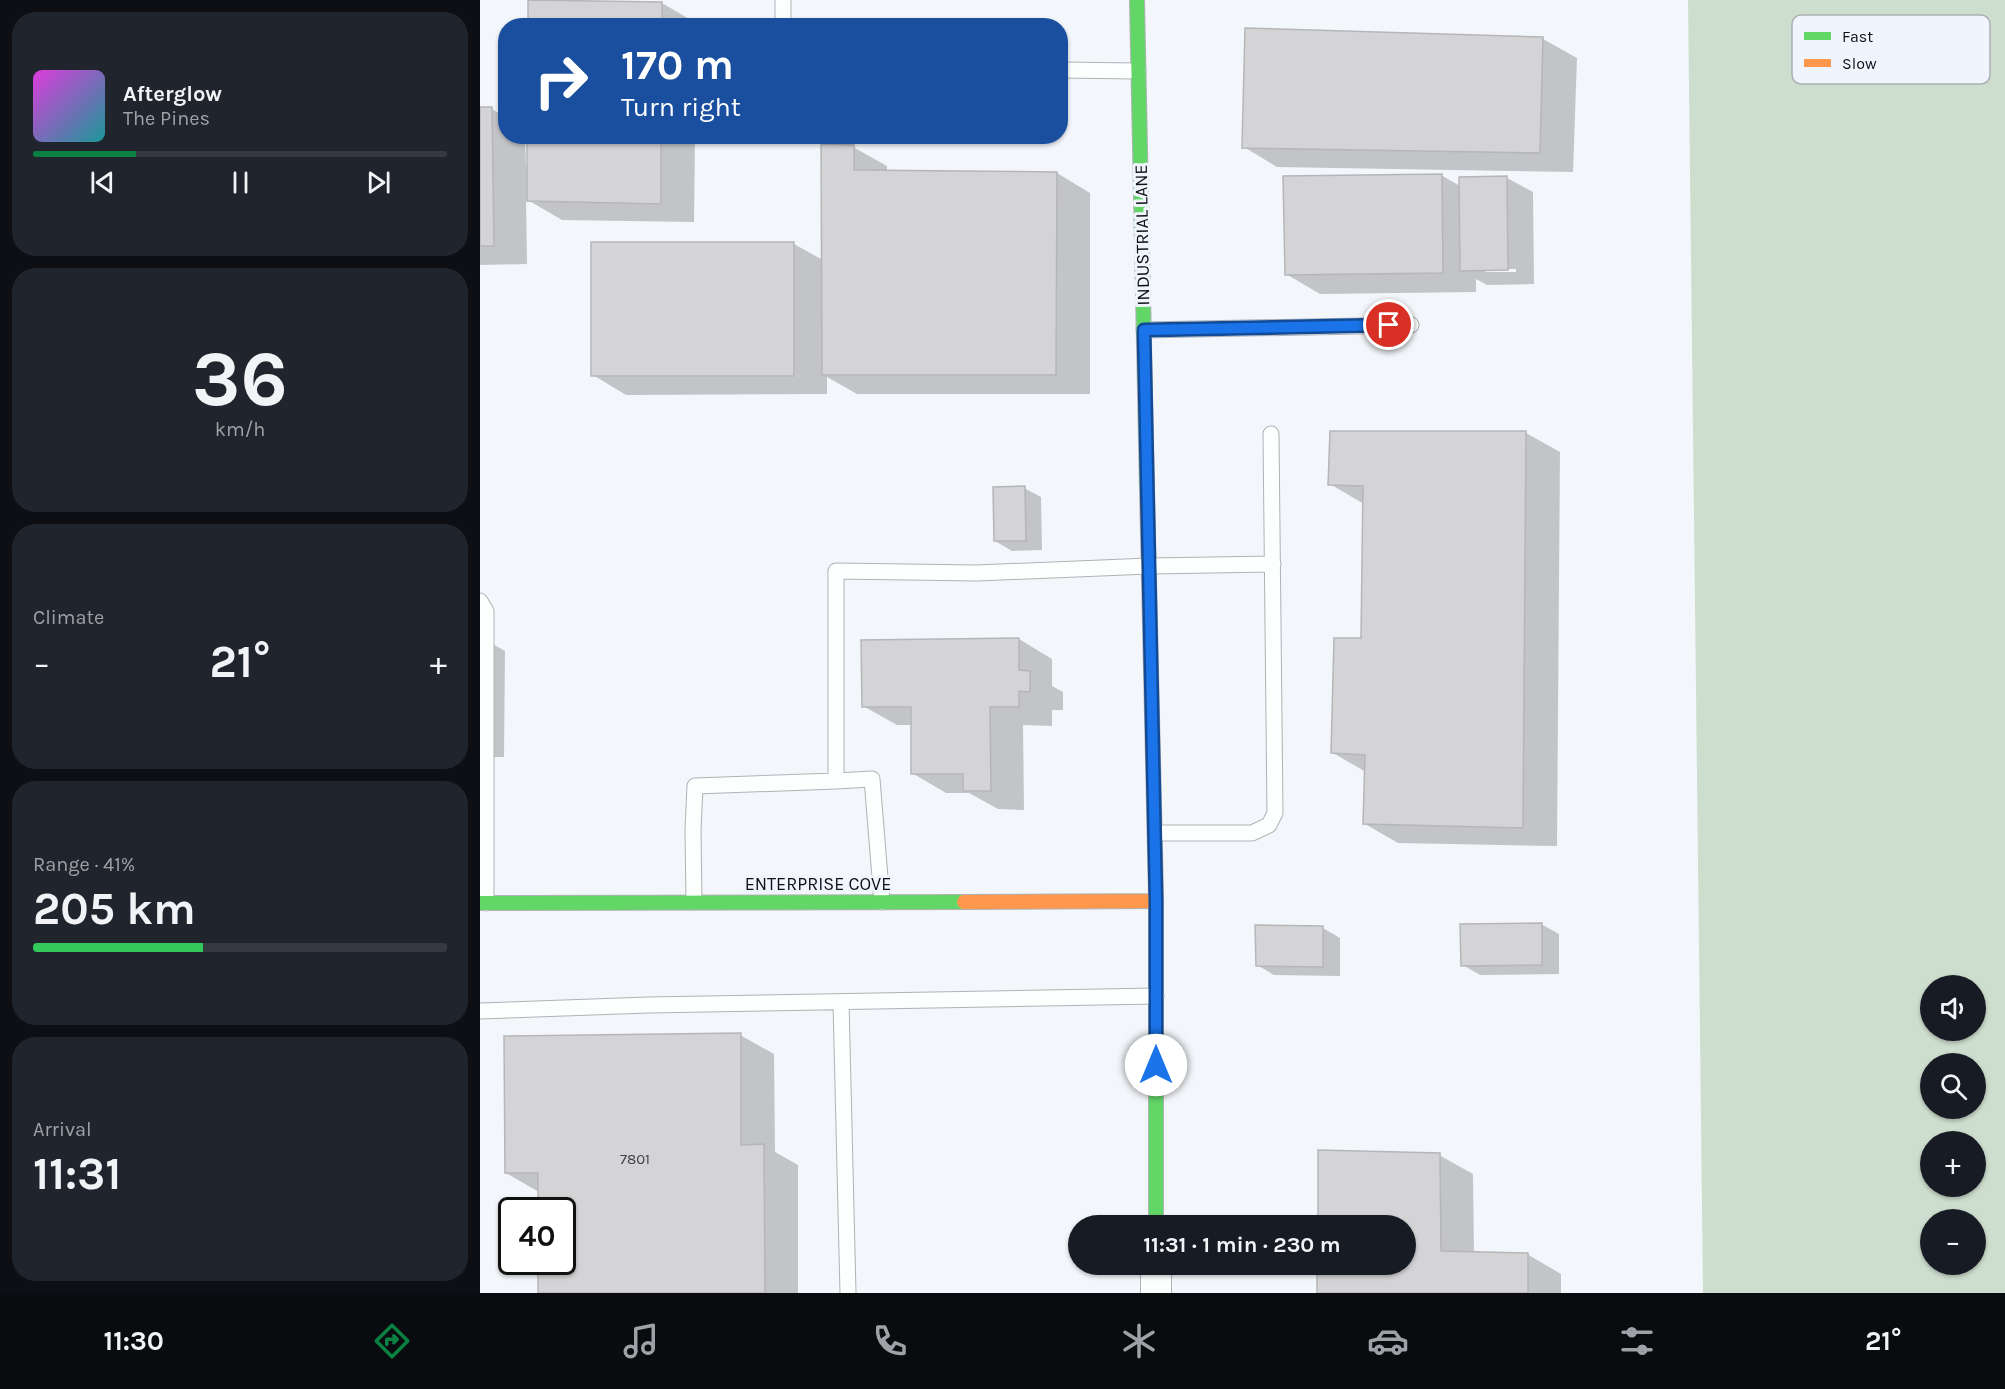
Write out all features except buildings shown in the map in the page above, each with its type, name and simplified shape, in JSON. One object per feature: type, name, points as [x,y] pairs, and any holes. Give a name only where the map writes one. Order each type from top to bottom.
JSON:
[{"type":"street","name":"INDUSTRIAL LANE","points":[[1137,0],[1155,833],[1156,1215]]},
{"type":"street","name":"ENTERPRISE COVE","points":[[483,903],[1156,901]]},
{"type":"street","points":[[1156,1275],[1156,1293]]},
{"type":"lane","points":[[783,0],[783,18]]},
{"type":"lane","points":[[1068,70],[1138,71]]},
{"type":"lane","points":[[1144,330],[1411,325]]},
{"type":"lane","points":[[1155,833],[1252,833],[1269,825],[1275,813],[1270,434]]},
{"type":"lane","points":[[836,781],[836,571],[977,573],[1273,564]]},
{"type":"lane","points":[[480,601],[486,611],[483,903]]},
{"type":"lane","points":[[694,902],[695,786],[872,779],[882,902]]},
{"type":"lane","points":[[480,1011],[648,1005],[1156,996]]},
{"type":"lane","points":[[841,1002],[848,1293]]},
{"type":"green space","points":[[1688,0],[2005,0],[2005,1293],[1703,1293]]},
{"type":"traffic: fast","points":[[1137,0],[1147,491]]},
{"type":"traffic: fast","points":[[1156,895],[1156,1215]]},
{"type":"traffic: fast","points":[[480,903],[964,902]]},
{"type":"traffic: slow","points":[[1147,491],[1156,895]]},
{"type":"traffic: slow","points":[[964,902],[1156,901]]},
{"type":"route","points":[[1156,1065],[1156,901],[1144,330],[1389,325]]}]
